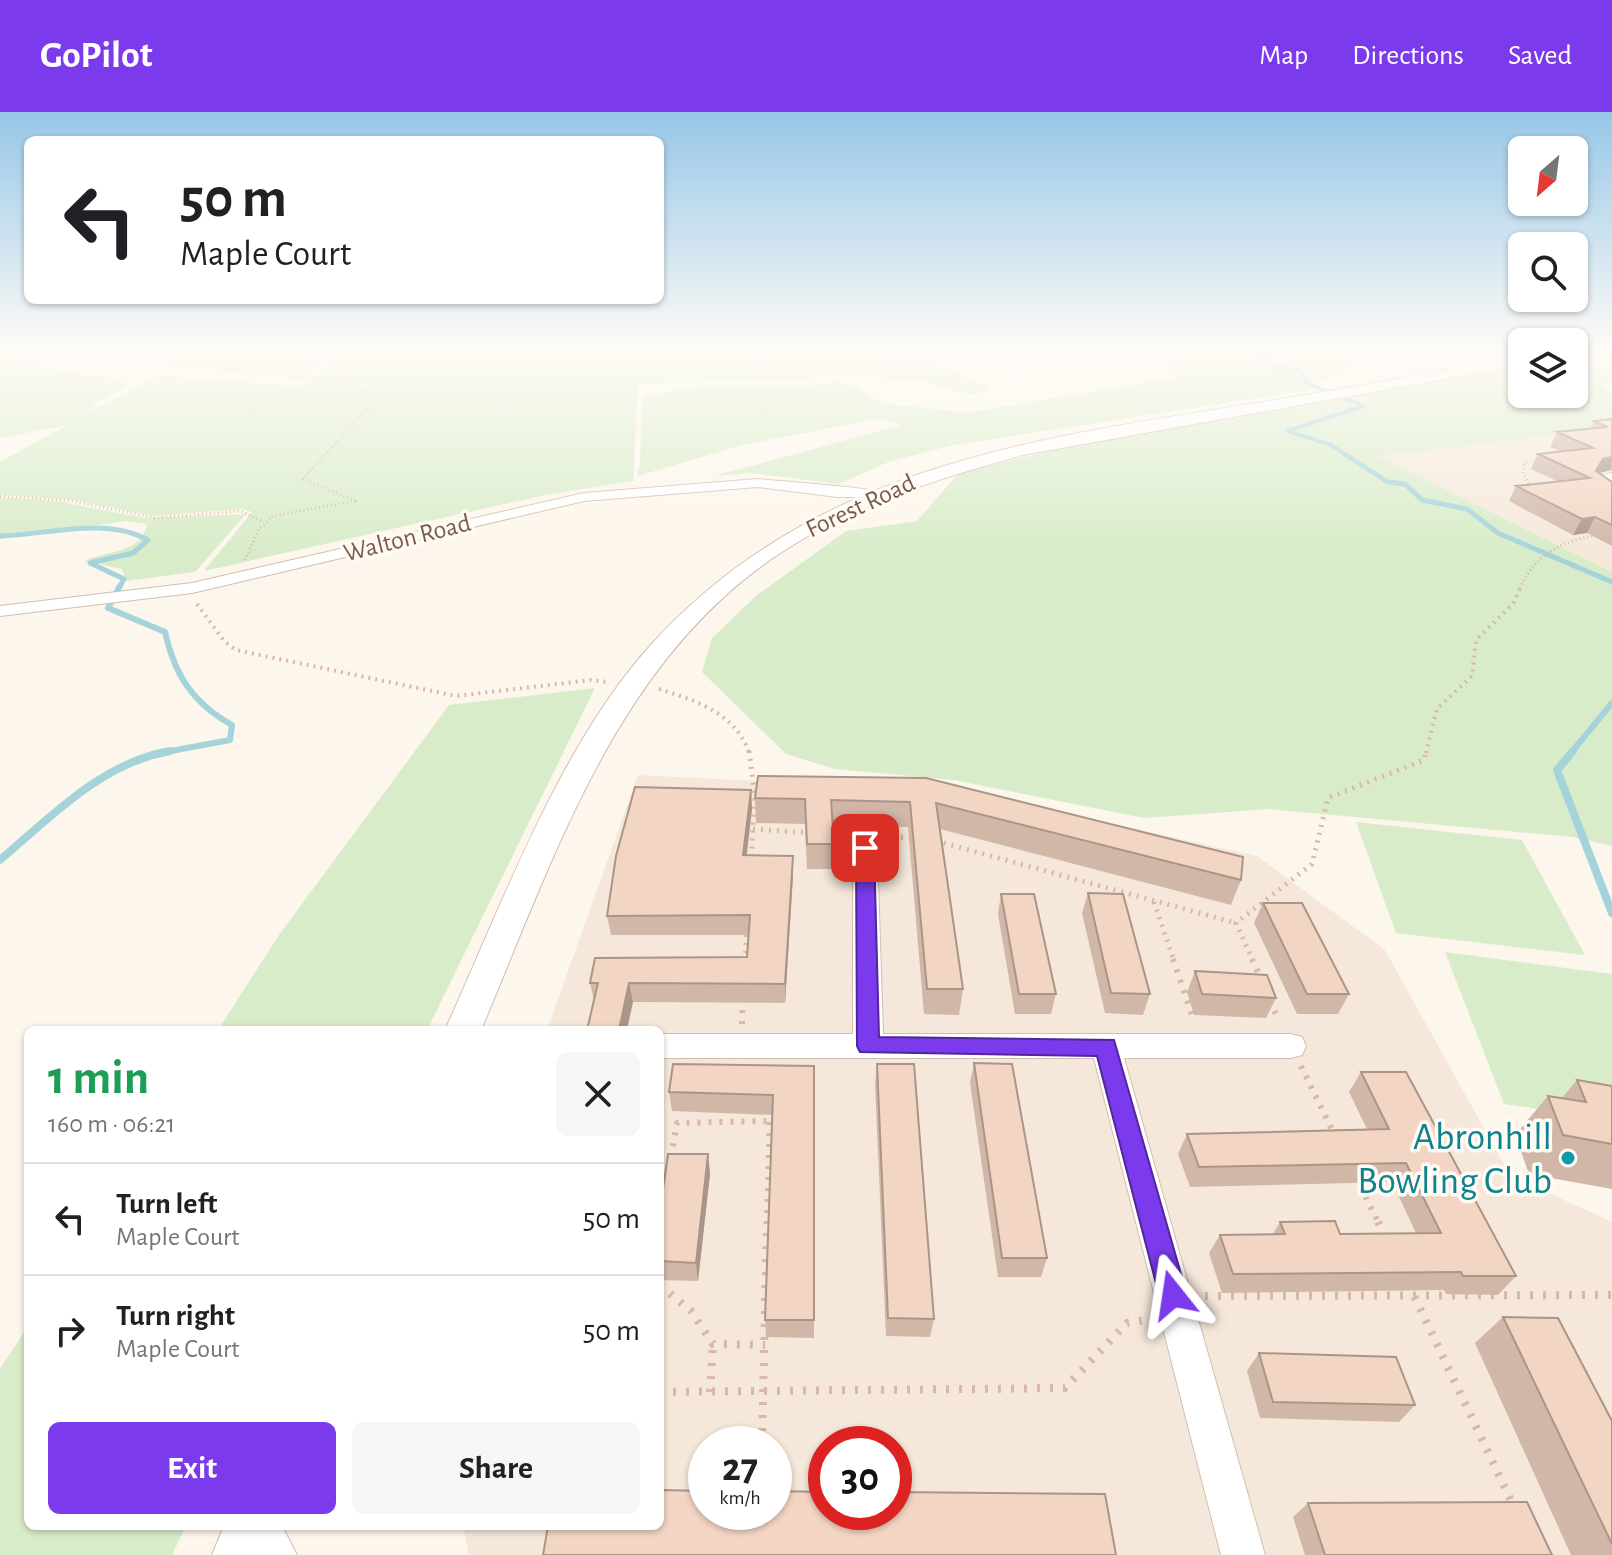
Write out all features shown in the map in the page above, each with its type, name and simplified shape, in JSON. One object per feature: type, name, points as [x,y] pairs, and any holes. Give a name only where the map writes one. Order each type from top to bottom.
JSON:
[{"type":"street","name":"Forest Road","points":[[465,1026],[598,741],[637,679],[675,633],[728,581],[790,538],[835,513],[877,493],[944,468],[1028,447],[1176,419]]},
{"type":"street","points":[[1612,477],[1603,479],[1598,486],[1612,497]]},
{"type":"street","name":"Walton Road","points":[[0,611],[192,588],[584,497],[744,483],[877,493]]},
{"type":"street","points":[[815,490],[835,513]]},
{"type":"street","points":[[868,842],[868,1046]]},
{"type":"street","points":[[664,1046],[1291,1046]]},
{"type":"street","points":[[1106,1047],[1243,1555]]},
{"type":"street","points":[[239,1555],[249,1530]]},
{"type":"street","points":[[260,1530],[275,1555]]},
{"type":"path","points":[[237,579],[263,522],[274,516],[341,509],[355,501],[303,479],[358,419]]},
{"type":"path","points":[[1541,493],[1530,487],[1523,474],[1524,465],[1533,459],[1548,457]]},
{"type":"path","points":[[0,496],[71,501],[155,518],[241,511],[263,522]]},
{"type":"path","points":[[1236,923],[1312,864],[1328,798],[1424,760],[1437,709],[1472,676],[1476,640],[1513,604],[1529,567],[1560,543],[1601,534]]},
{"type":"path","points":[[192,588],[198,608],[224,641],[236,650],[262,657],[456,696],[591,680],[608,682]]},
{"type":"path","points":[[658,689],[687,696],[729,718],[750,745],[756,792],[750,876]]},
{"type":"path","points":[[753,829],[826,834]]},
{"type":"path","points":[[868,842],[929,839],[1236,923]]},
{"type":"path","points":[[1154,901],[1202,1047]]},
{"type":"path","points":[[745,968],[748,922]]},
{"type":"path","points":[[1236,923],[1339,1143]]},
{"type":"path","points":[[741,1046],[744,984]]},
{"type":"path","points":[[763,1426],[770,1106]]},
{"type":"path","points":[[670,1165],[677,1123],[770,1121]]},
{"type":"path","points":[[1352,1171],[1386,1240]]},
{"type":"path","points":[[1407,1281],[1516,1512]]},
{"type":"path","points":[[664,1288],[679,1298],[709,1333],[713,1344],[710,1392]]},
{"type":"path","points":[[1217,1296],[1612,1295]]},
{"type":"path","points":[[664,1392],[1065,1388],[1127,1323],[1178,1314]]},
{"type":"path","points":[[713,1344],[765,1345]]},
{"type":"shaded area","points":[[1612,428],[1612,572],[1376,455],[1516,438]]},
{"type":"shaded area","points":[[638,775],[967,791],[1257,856],[1385,950],[1510,1175],[1612,1222],[1612,1555],[469,1555],[464,1530],[664,1530],[664,1026],[548,1026]]},
{"type":"green space","points":[[0,419],[636,419],[633,481],[545,495],[204,571],[252,512],[242,509],[153,516],[73,500],[0,495],[0,462],[67,425],[0,438]]},
{"type":"green space","points":[[641,419],[878,419],[743,445],[637,476]]},
{"type":"green space","points":[[883,419],[1119,419],[953,445],[888,462],[839,484],[751,473],[714,476],[902,425]]},
{"type":"green space","points":[[1220,419],[1612,419],[1612,428],[1378,456],[1612,572],[1612,846],[1573,837],[1268,809],[1144,818],[954,780],[835,769],[786,754],[702,672],[712,638],[757,595],[846,531],[917,521],[959,473],[1075,445]]},
{"type":"green space","points":[[0,497],[56,501],[144,518],[246,514],[195,572],[126,581],[122,569],[84,561],[131,546],[144,534],[147,524],[126,521],[0,539]]},
{"type":"green space","points":[[595,688],[429,1026],[221,1026],[279,935],[449,705]]},
{"type":"green space","points":[[1356,822],[1522,840],[1585,955],[1396,933]]},
{"type":"green space","points":[[1445,952],[1612,974],[1612,1120],[1504,1104]]},
{"type":"green space","points":[[24,1332],[24,1530],[184,1530],[172,1555],[0,1555],[0,1369]]},
{"type":"building","points":[[1612,419],[1612,457],[1603,459],[1596,471],[1612,482],[1612,525],[1595,517],[1582,519],[1516,486],[1590,478],[1538,454],[1593,448],[1557,432],[1608,427],[1594,421]]},
{"type":"building","points":[[758,776],[926,778],[1243,857],[1241,880],[936,803],[963,989],[927,989],[910,802],[831,800],[834,844],[807,844],[805,799],[755,798]]},
{"type":"building","points":[[635,787],[751,790],[743,855],[793,856],[785,984],[629,983],[620,1026],[588,1026],[598,983],[590,983],[595,958],[747,957],[750,915],[607,916],[616,856]]},
{"type":"building","points":[[1088,893],[1123,894],[1150,994],[1111,993]]},
{"type":"building","points":[[1001,894],[1034,894],[1056,994],[1019,994]]},
{"type":"building","points":[[1263,903],[1302,903],[1349,994],[1307,994]]},
{"type":"building","points":[[1195,971],[1267,975],[1276,998],[1202,994]]},
{"type":"building","points":[[974,1063],[1012,1064],[1047,1258],[1002,1258]]},
{"type":"building","points":[[673,1064],[814,1066],[814,1320],[765,1320],[773,1095],[669,1092]]},
{"type":"building","points":[[877,1064],[914,1064],[934,1319],[888,1318]]},
{"type":"building","points":[[1361,1072],[1406,1072],[1516,1276],[1463,1276],[1461,1272],[1233,1274],[1220,1235],[1285,1234],[1280,1222],[1335,1221],[1340,1234],[1441,1233],[1406,1163],[1199,1167],[1187,1134],[1389,1129]]},
{"type":"building","points":[[1577,1080],[1612,1086],[1612,1144],[1563,1135],[1548,1096],[1586,1102]]},
{"type":"building","points":[[668,1154],[708,1154],[696,1263],[664,1261],[664,1182]]},
{"type":"building","points":[[1503,1317],[1558,1318],[1612,1421],[1612,1544]]},
{"type":"building","points":[[1259,1353],[1396,1357],[1415,1405],[1273,1402]]},
{"type":"building","points":[[664,1490],[688,1491],[688,1530],[792,1530],[792,1491],[808,1492],[808,1530],[912,1530],[912,1492],[1105,1494],[1116,1555],[543,1555],[547,1530],[664,1530]]},
{"type":"building","points":[[1527,1502],[1552,1555],[1325,1555],[1308,1503]]},
{"type":"waterway","points":[[1323,419],[1287,431],[1331,445],[1346,455]]},
{"type":"waterway","points":[[1346,455],[1388,482],[1405,484],[1422,500],[1467,509],[1498,533],[1612,582]]},
{"type":"waterway","points":[[0,536],[95,528],[131,533],[148,540],[133,553],[90,563],[124,579],[119,588]]},
{"type":"waterway","points":[[120,586],[108,608],[165,632],[174,662],[188,687],[206,707],[232,725],[230,740],[167,752]]},
{"type":"waterway","points":[[1571,753],[1612,703]]},
{"type":"waterway","points":[[1573,751],[1557,770],[1612,913]]},
{"type":"waterway","points":[[0,860],[99,779],[145,757],[167,752]]},
{"type":"waterway","points":[[160,753],[167,752]]},
{"type":"place","name":"Abronhill Bowling Club","points":[[1568,1158]]},
{"type":"route","points":[[865,848],[868,1046],[1106,1047],[1173,1295]]}]
